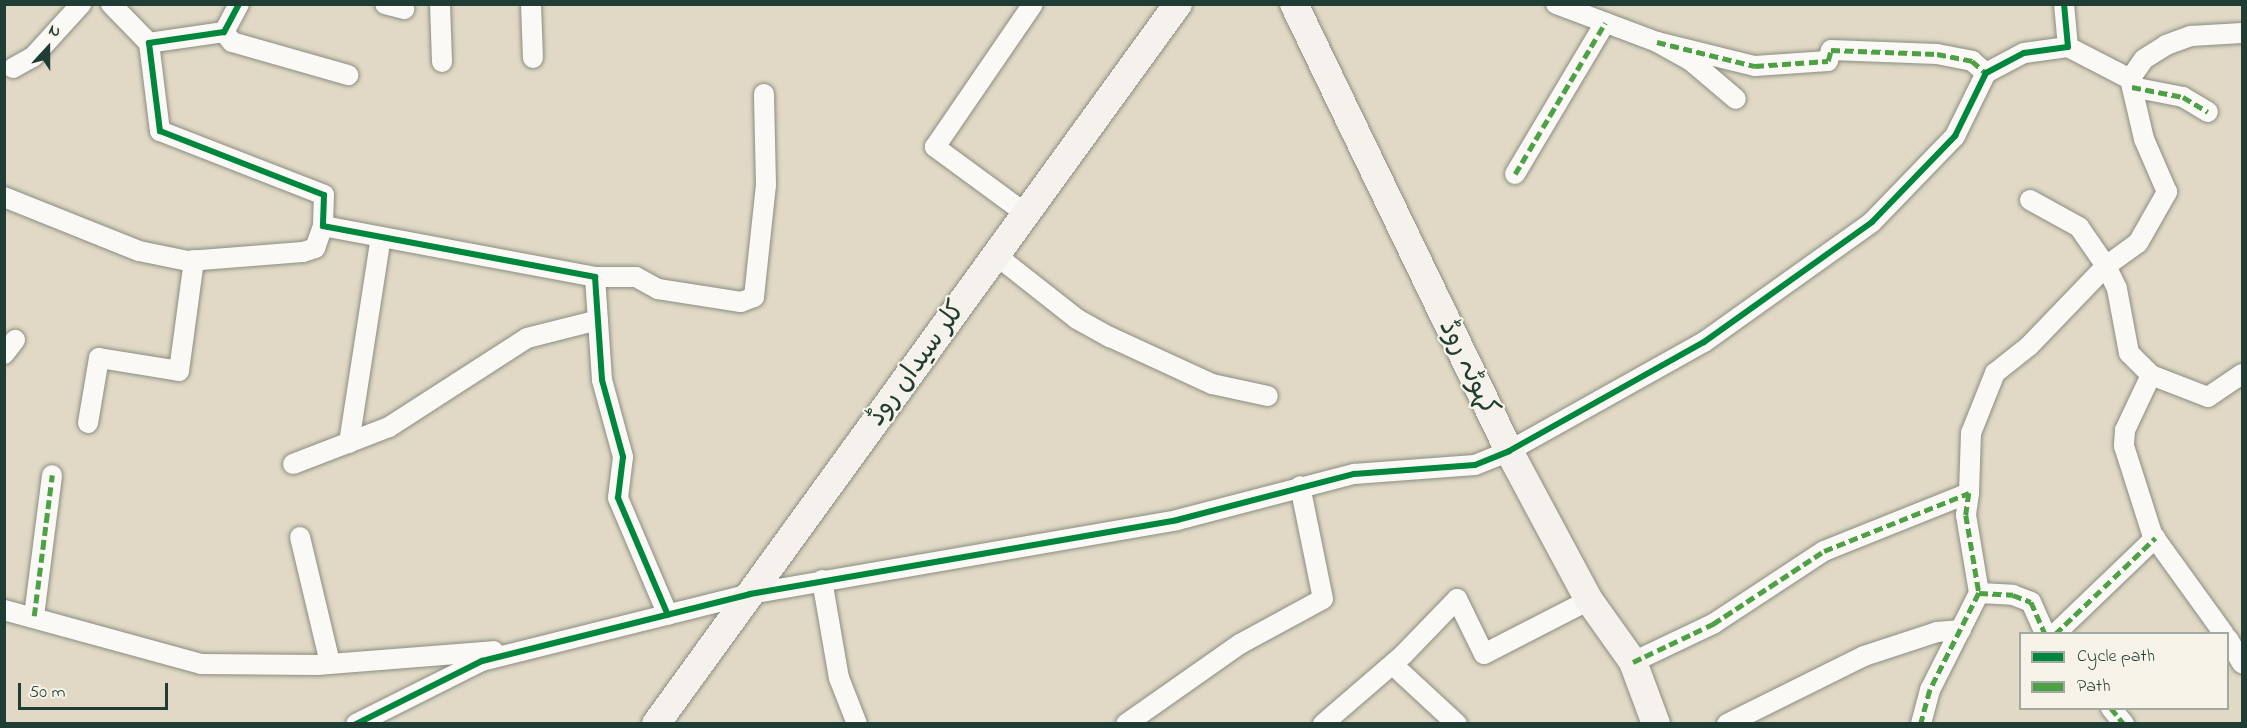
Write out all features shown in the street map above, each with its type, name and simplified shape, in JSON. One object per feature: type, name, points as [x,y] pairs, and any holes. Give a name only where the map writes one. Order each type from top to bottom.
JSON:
[{"type":"main road","name":"کلر سیداں روڈ","points":[[656,723],[1029,216],[1178,4]]},
{"type":"main road","name":"کہوٹہ روڈ","points":[[1294,4],[1509,451],[1589,600],[1633,662],[1656,723]]},
{"type":"street","points":[[13,68],[33,57],[81,4]]},
{"type":"street","points":[[4,197],[139,251],[194,260],[303,252],[315,248],[323,226],[324,195],[160,131],[149,43],[111,4]]},
{"type":"street","points":[[224,32],[239,4]]},
{"type":"street","points":[[440,4],[442,62]]},
{"type":"street","points":[[531,4],[533,58]]},
{"type":"street","points":[[1029,216],[935,147],[1034,4]]},
{"type":"street","points":[[1556,4],[1657,42],[1755,66],[1828,61],[1831,50],[1937,54],[1972,61],[1986,73]]},
{"type":"street","points":[[2064,4],[2068,47]]},
{"type":"street","points":[[1515,174],[1605,23]]},
{"type":"street","points":[[149,43],[224,32]]},
{"type":"street","points":[[224,32],[232,42],[348,75]]},
{"type":"street","points":[[1921,723],[1930,690],[1979,593],[1966,515],[1971,434],[1995,372],[2029,346],[2106,266],[2138,243],[2168,192],[2144,140],[2131,83],[2144,59],[2166,45],[2191,36],[2242,33]]},
{"type":"street","points":[[1657,42],[1690,60],[1736,99]]},
{"type":"street","points":[[356,723],[482,661],[750,594],[1177,520],[1300,486],[1375,471],[1464,467],[1509,451],[1704,342],[1872,222],[1955,136],[1986,73],[2024,52],[2068,47],[2131,83],[2183,97],[2208,112]]},
{"type":"street","points":[[323,226],[595,277],[636,277],[658,289],[741,302],[754,297],[766,186],[764,94]]},
{"type":"street","points":[[2030,200],[2079,227],[2106,266],[2117,289],[2129,353],[2151,375],[2208,396],[2242,374]]},
{"type":"street","points":[[349,443],[381,237]]},
{"type":"street","points":[[998,256],[1077,319],[1110,337],[1212,384],[1268,396]]},
{"type":"street","points":[[88,423],[99,358],[178,370],[194,260]]},
{"type":"street","points":[[595,277],[602,380],[623,457],[618,498],[668,615]]},
{"type":"street","points":[[293,464],[349,443],[436,400],[526,338],[598,320]]},
{"type":"street","points":[[2151,375],[2125,430],[2124,446],[2155,538],[2223,632]]},
{"type":"street","points":[[34,616],[52,476]]},
{"type":"street","points":[[1126,723],[1240,644],[1323,600],[1300,486]]},
{"type":"street","points":[[1633,662],[1723,618],[1824,551],[1969,493]]},
{"type":"street","points":[[300,537],[330,663]]},
{"type":"street","points":[[2056,632],[2155,538]]},
{"type":"street","points":[[822,580],[839,678],[857,723]]},
{"type":"street","points":[[1979,593],[2013,595],[2031,602],[2045,632]]},
{"type":"street","points":[[1323,723],[1393,665],[1457,598],[1484,654],[1589,600]]},
{"type":"street","points":[[4,610],[34,616],[201,664],[330,663],[526,650]]},
{"type":"street","points":[[1727,723],[1864,656],[1937,632],[1961,630]]},
{"type":"street","points":[[2229,641],[2242,663]]},
{"type":"street","points":[[1393,665],[1457,723]]},
{"type":"street","points":[[2113,710],[2124,723]]},
{"type":"marked path","points":[[1515,174],[1605,23]]},
{"type":"marked path","points":[[1657,42],[1755,66],[1828,61],[1831,50],[1937,54],[1972,61],[1986,73]]},
{"type":"marked path","points":[[2132,87],[2183,97],[2208,112]]},
{"type":"marked path","points":[[34,616],[52,475]]},
{"type":"marked path","points":[[1633,662],[1713,624],[1824,551],[1969,493],[1966,515],[1979,593],[1930,690],[1921,724]]},
{"type":"marked path","points":[[2057,632],[2155,538]]},
{"type":"marked path","points":[[1979,593],[2013,595],[2031,602],[2044,632]]},
{"type":"marked path","points":[[2113,710],[2124,724]]},
{"type":"cycle path","points":[[239,4],[224,32],[149,43],[160,131],[324,195],[323,226],[595,277],[602,380],[623,457],[618,498],[668,615]]},
{"type":"cycle path","points":[[356,724],[482,661],[750,594],[1177,520],[1354,474],[1475,465],[1509,451],[1704,342],[1872,222],[1955,136],[1986,73],[2024,53],[2068,47],[2064,4]]}]
